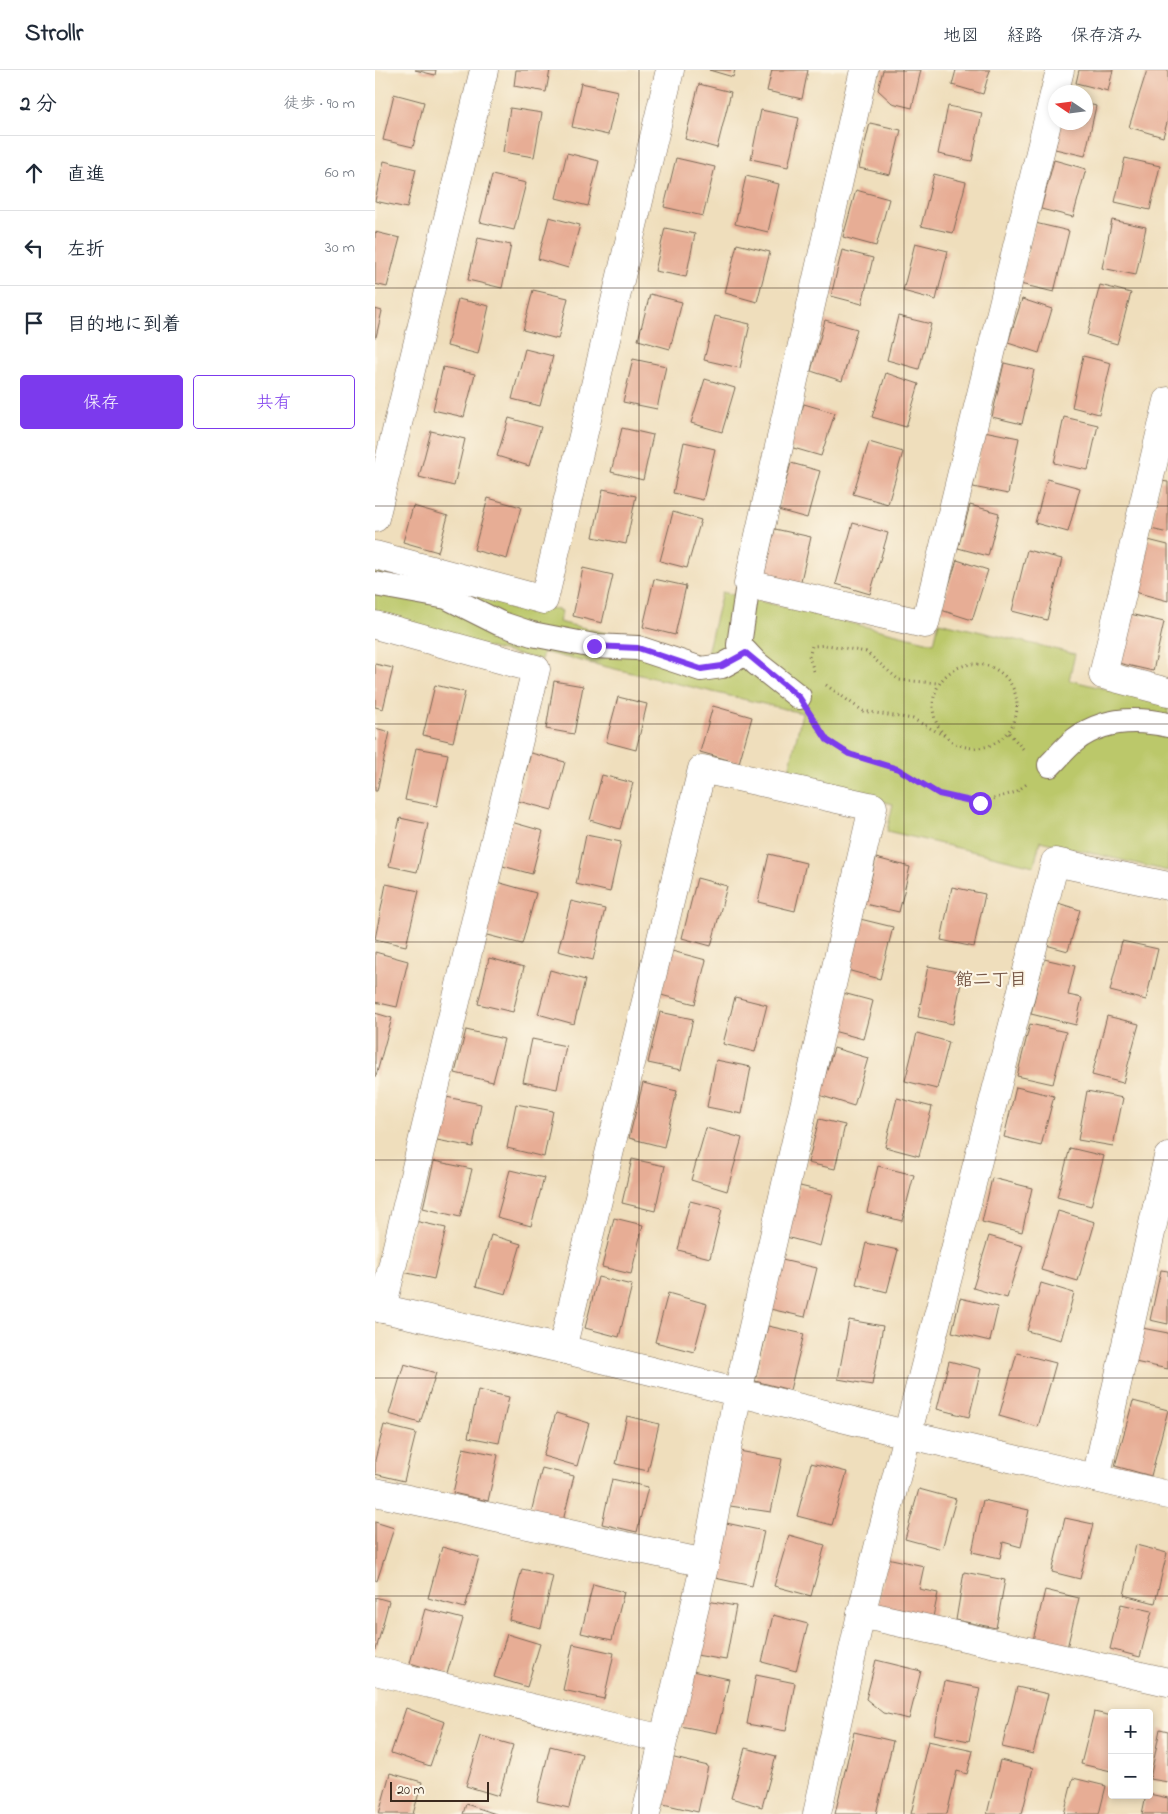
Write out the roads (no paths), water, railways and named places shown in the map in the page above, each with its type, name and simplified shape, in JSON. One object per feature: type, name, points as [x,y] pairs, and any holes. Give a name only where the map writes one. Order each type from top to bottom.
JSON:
[{"type":"street","points":[[375,518],[484,70]]},
{"type":"street","points":[[375,555],[544,600],[670,70]]},
{"type":"street","points":[[799,697],[739,645],[748,584],[864,70]]},
{"type":"street","points":[[748,584],[925,624],[1060,70]]},
{"type":"street","points":[[1168,401],[1103,675],[1168,692]]},
{"type":"street","points":[[375,584],[384,584],[447,597],[499,623],[532,634],[594,646],[638,648],[701,669],[722,666],[746,653]]},
{"type":"street","points":[[375,626],[537,669],[379,1308],[562,1349],[906,1434],[1168,1495]]},
{"type":"street","points":[[1050,765],[1075,740],[1109,724],[1143,720],[1168,725]]},
{"type":"street","points":[[562,1349],[702,769],[873,807],[738,1392],[705,1564],[646,1814]]},
{"type":"street","points":[[817,1814],[861,1614],[906,1434],[1055,862],[1168,886]]},
{"type":"street","points":[[1096,1478],[1168,1157]]},
{"type":"street","points":[[375,1492],[705,1564]]},
{"type":"street","points":[[861,1614],[1168,1682]]},
{"type":"street","points":[[375,1671],[663,1739]]},
{"type":"district","name":"館二丁目","points":[[991,979]]}]
